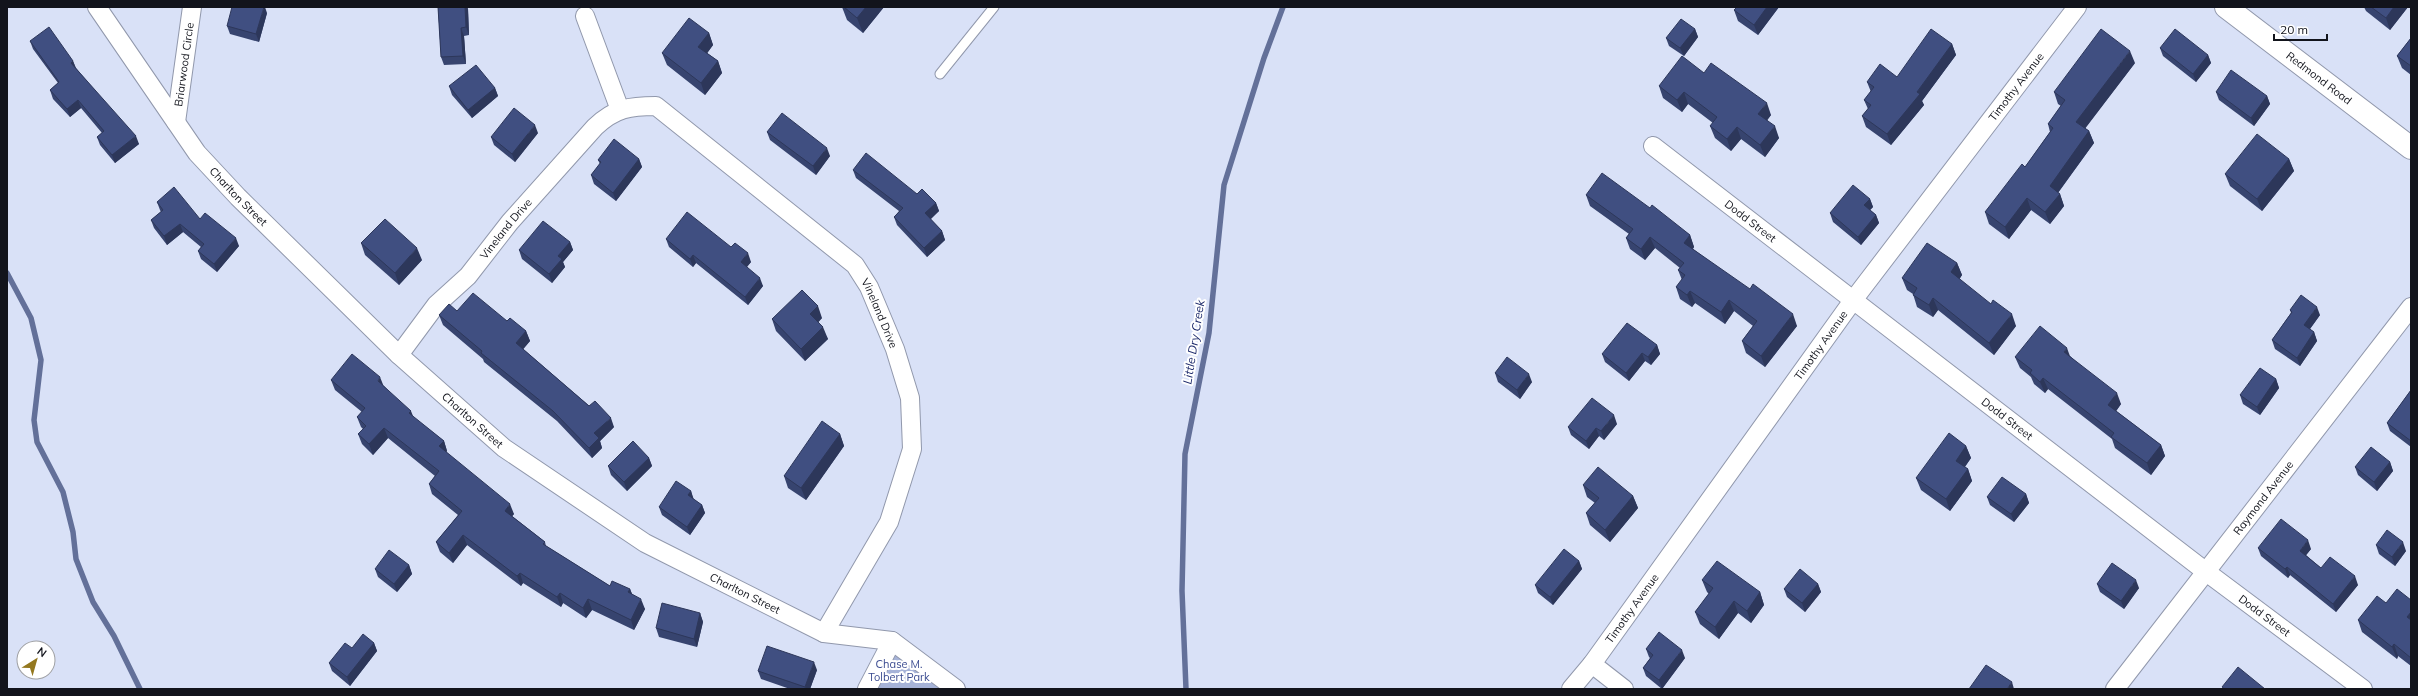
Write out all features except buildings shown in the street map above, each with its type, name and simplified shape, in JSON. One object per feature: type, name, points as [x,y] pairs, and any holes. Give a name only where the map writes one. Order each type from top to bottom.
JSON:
[{"type":"street","name":"Charlton Street","points":[[97,7],[198,153],[238,197],[399,355],[504,448],[537,472],[645,543],[824,633],[892,641]]},
{"type":"street","name":"Briarwood Circle","points":[[176,122],[192,7]]},
{"type":"street","name":"Timothy Avenue","points":[[1571,689],[1592,664],[1854,300],[2077,7]]},
{"type":"street","name":"Redmond Road","points":[[2226,7],[2411,148]]},
{"type":"street","points":[[585,16],[620,110]]},
{"type":"street","name":"Vineland Drive","points":[[399,355],[436,305],[468,276],[510,222],[595,126],[607,116],[631,106],[656,106],[855,265],[869,287],[895,349],[910,398],[912,449],[889,522],[824,633]]},
{"type":"street","name":"Dodd Street","points":[[1653,146],[2204,571],[2363,689]]},
{"type":"street","name":"Raymond Avenue","points":[[2115,689],[2204,571],[2411,307]]},
{"type":"street","points":[[867,689],[892,641],[956,689]]},
{"type":"street","points":[[1592,664],[1624,689]]},
{"type":"lane","points":[[940,74],[994,7]]},
{"type":"green space","name":"Chase M. Tolbert Park","points":[[892,641],[956,689],[867,689]]},
{"type":"waterway","name":"Little Dry Creek","points":[[1186,689],[1182,591],[1185,454],[1209,333],[1224,185],[1264,58],[1283,7]]},
{"type":"waterway","points":[[7,273],[31,318],[41,360],[34,420],[37,442],[63,492],[73,532],[76,559],[93,602],[114,636],[140,689]]}]
